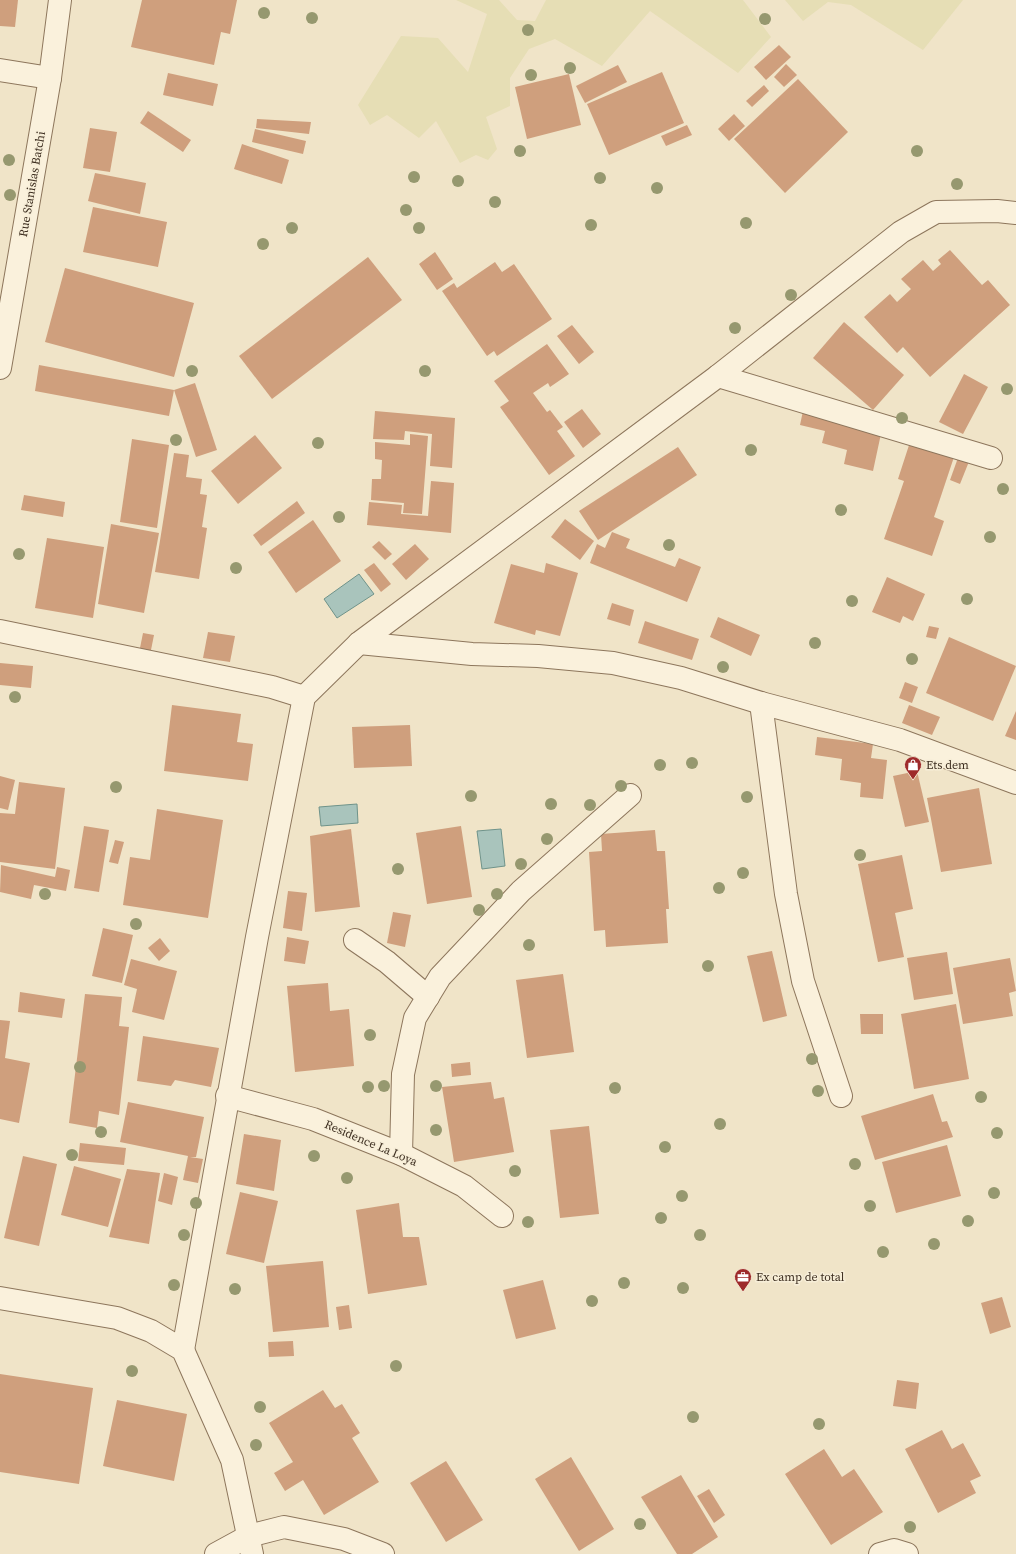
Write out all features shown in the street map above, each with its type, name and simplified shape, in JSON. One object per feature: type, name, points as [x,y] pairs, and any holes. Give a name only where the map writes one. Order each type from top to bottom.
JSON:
[{"type":"street","name":"Rue Stanislas Batchi","points":[[0,368],[50,78],[60,0]]},
{"type":"street","points":[[0,70],[50,78]]},
{"type":"street","points":[[250,1545],[232,1460],[183,1350],[227,1096],[304,697],[359,643],[718,376],[901,232],[936,212],[997,211],[1016,213]]},
{"type":"street","points":[[718,376],[990,458]]},
{"type":"street","points":[[0,631],[272,687],[304,697]]},
{"type":"street","points":[[359,643],[472,654],[538,656],[613,663],[681,678],[761,703],[900,740],[1016,783]]},
{"type":"street","points":[[761,703],[786,894],[801,974],[841,1096]]},
{"type":"street","points":[[401,1154],[403,1074],[416,1018],[440,977],[521,891],[630,795]]},
{"type":"street","points":[[355,940],[387,962],[428,996]]},
{"type":"street","name":"Residence La Loya","points":[[227,1096],[313,1119],[401,1154],[464,1186],[502,1216]]},
{"type":"street","points":[[0,1298],[117,1318],[151,1331],[183,1350]]},
{"type":"street","points":[[216,1554],[250,1545],[284,1527],[344,1539],[383,1554]]},
{"type":"street","points":[[880,1554],[894,1550],[907,1554]]},
{"type":"shaded area","points":[[456,0],[499,0],[517,20],[535,21],[546,0],[743,0],[771,37],[738,73],[650,11],[602,66],[555,39],[529,49],[510,78],[510,106],[486,117],[497,149],[488,160],[476,155],[460,163],[436,121],[419,138],[387,115],[370,125],[358,105],[401,36],[438,38],[468,72],[487,14]]},
{"type":"shaded area","points":[[785,0],[963,0],[923,50],[851,5],[828,2],[803,21]]},
{"type":"water","points":[[359,574],[374,594],[337,618],[324,599]]},
{"type":"water","points":[[357,804],[358,823],[321,826],[319,807]]},
{"type":"water","points":[[501,829],[505,866],[482,869],[477,831]]},
{"type":"building","points":[[0,0],[18,0],[15,27],[0,26]]},
{"type":"building","points":[[142,0],[237,0],[230,34],[221,32],[214,65],[131,47]]},
{"type":"building","points":[[779,45],[791,57],[766,80],[754,67]]},
{"type":"building","points":[[786,64],[797,75],[784,87],[774,77]]},
{"type":"building","points":[[618,65],[627,82],[585,103],[576,86]]},
{"type":"building","points":[[662,72],[684,123],[609,155],[587,104]]},
{"type":"building","points":[[168,73],[218,84],[213,106],[163,95]]},
{"type":"building","points":[[569,74],[581,125],[527,139],[515,87]]},
{"type":"building","points":[[798,79],[848,132],[785,193],[734,139]]},
{"type":"building","points":[[764,85],[769,91],[752,107],[746,101]]},
{"type":"building","points":[[148,111],[191,140],[183,152],[140,123]]},
{"type":"building","points":[[734,114],[745,126],[729,141],[718,129]]},
{"type":"building","points":[[257,119],[311,122],[309,134],[256,128]]},
{"type":"building","points":[[687,125],[692,135],[666,146],[661,136]]},
{"type":"building","points":[[90,128],[117,132],[110,172],[83,168]]},
{"type":"building","points":[[255,129],[306,141],[303,154],[252,142]]},
{"type":"building","points":[[242,144],[289,160],[282,184],[234,169]]},
{"type":"building","points":[[95,173],[146,183],[140,214],[88,201]]},
{"type":"building","points":[[93,207],[167,222],[158,267],[83,252]]},
{"type":"building","points":[[950,250],[982,285],[988,280],[1010,305],[930,377],[903,347],[897,353],[864,317],[890,294],[897,302],[911,289],[901,279],[923,260],[933,271],[941,264],[938,260]]},
{"type":"building","points":[[435,252],[453,279],[437,290],[419,264]]},
{"type":"building","points":[[368,257],[402,300],[272,399],[239,356]]},
{"type":"building","points":[[495,262],[502,272],[514,264],[552,319],[497,356],[494,351],[487,356],[442,291],[454,283],[457,288]]},
{"type":"building","points":[[65,268],[194,303],[174,377],[45,342]]},
{"type":"building","points":[[844,322],[904,375],[873,410],[813,358]]},
{"type":"building","points":[[572,325],[594,352],[579,364],[557,336]]},
{"type":"building","points":[[547,344],[569,374],[550,387],[548,383],[533,393],[547,412],[550,410],[563,427],[557,431],[575,456],[549,475],[500,407],[509,401],[494,381]]},
{"type":"building","points":[[39,365],[174,390],[169,416],[35,391]]},
{"type":"building","points":[[964,374],[988,387],[963,434],[939,422]]},
{"type":"building","points":[[195,383],[217,450],[196,457],[174,390]]},
{"type":"building","points":[[582,409],[601,434],[583,448],[564,422]]},
{"type":"building","points":[[375,411],[455,418],[452,468],[430,466],[432,434],[405,431],[404,440],[373,439]]},
{"type":"building","points":[[803,411],[882,429],[873,471],[844,464],[847,450],[822,443],[825,431],[800,425]]},
{"type":"building","points":[[410,434],[428,436],[422,514],[403,513],[404,503],[371,500],[372,479],[381,479],[382,460],[375,459],[375,442],[410,445]]},
{"type":"building","points":[[255,435],[282,468],[238,504],[211,471]]},
{"type":"building","points":[[132,439],[169,445],[157,528],[120,522]]},
{"type":"building","points":[[911,439],[955,454],[934,517],[944,521],[932,556],[884,539],[904,481],[898,479]]},
{"type":"building","points":[[678,447],[697,475],[598,540],[579,511]]},
{"type":"building","points":[[174,453],[189,455],[186,477],[202,479],[200,494],[207,495],[202,527],[207,528],[199,579],[155,572]]},
{"type":"building","points":[[959,455],[970,459],[960,484],[950,480]]},
{"type":"building","points":[[431,481],[454,483],[451,533],[367,525],[369,502],[402,505],[401,514],[428,516]]},
{"type":"building","points":[[24,495],[65,502],[63,517],[21,510]]},
{"type":"building","points":[[297,501],[305,513],[261,546],[253,535]]},
{"type":"building","points":[[565,519],[594,541],[580,560],[551,537]]},
{"type":"building","points":[[313,520],[341,561],[296,593],[268,552]]},
{"type":"building","points":[[111,524],[159,533],[144,613],[98,604]]},
{"type":"building","points":[[612,532],[630,539],[626,548],[675,567],[679,558],[701,567],[687,602],[590,563],[597,544],[605,548]]},
{"type":"building","points":[[47,538],[104,547],[93,618],[35,608]]},
{"type":"building","points":[[379,541],[392,554],[385,560],[372,547]]},
{"type":"building","points":[[415,544],[429,559],[406,580],[392,564]]},
{"type":"building","points":[[374,563],[391,584],[381,592],[364,570]]},
{"type":"building","points":[[546,563],[578,573],[560,636],[536,630],[535,635],[494,623],[511,564],[544,573]]},
{"type":"building","points":[[887,577],[925,594],[913,621],[903,616],[900,623],[872,612]]},
{"type":"building","points":[[612,603],[634,610],[630,626],[607,619]]},
{"type":"building","points":[[718,617],[760,635],[751,656],[710,637]]},
{"type":"building","points":[[645,621],[699,639],[692,660],[638,643]]},
{"type":"building","points":[[929,626],[939,628],[936,639],[926,637]]},
{"type":"building","points":[[208,632],[235,636],[230,662],[203,658]]},
{"type":"building","points":[[143,633],[154,635],[150,655],[139,653]]},
{"type":"building","points":[[949,637],[1016,666],[993,721],[926,693]]},
{"type":"building","points":[[0,663],[33,666],[31,688],[0,685]]},
{"type":"building","points":[[905,682],[918,687],[912,703],[899,698]]},
{"type":"building","points":[[172,705],[241,714],[237,742],[253,744],[248,781],[164,771]]},
{"type":"building","points":[[909,705],[940,717],[932,735],[902,723]]},
{"type":"building","points":[[1016,711],[1016,740],[1005,736]]},
{"type":"building","points":[[410,725],[412,766],[354,768],[352,727]]},
{"type":"building","points":[[817,737],[873,744],[871,758],[887,760],[883,799],[860,797],[861,783],[840,780],[842,759],[815,755]]},
{"type":"building","points":[[917,771],[929,822],[905,827],[893,776]]},
{"type":"building","points":[[0,776],[15,780],[8,810],[0,808]]},
{"type":"building","points":[[19,782],[65,788],[55,869],[0,862],[0,813],[15,814]]},
{"type":"building","points":[[979,788],[992,864],[941,872],[927,798]]},
{"type":"building","points":[[157,809],[223,820],[208,918],[123,905],[130,857],[150,860]]},
{"type":"building","points":[[84,826],[109,830],[99,892],[74,888]]},
{"type":"building","points":[[461,826],[472,897],[427,904],[416,833]]},
{"type":"building","points":[[351,829],[360,907],[315,912],[310,836]]},
{"type":"building","points":[[655,830],[657,851],[665,851],[669,909],[666,909],[668,943],[606,947],[605,930],[594,931],[589,852],[602,851],[601,834]]},
{"type":"building","points":[[115,840],[124,842],[118,864],[109,862]]},
{"type":"building","points":[[902,855],[913,909],[895,913],[904,957],[878,962],[858,864]]},
{"type":"building","points":[[1,865],[55,877],[57,867],[70,870],[66,891],[34,885],[31,899],[0,892]]},
{"type":"building","points":[[288,891],[307,893],[302,931],[283,928]]},
{"type":"building","points":[[393,912],[411,915],[405,947],[387,943]]},
{"type":"building","points":[[103,928],[133,935],[122,983],[92,976]]},
{"type":"building","points":[[287,937],[309,941],[305,964],[284,961]]},
{"type":"building","points":[[160,938],[170,951],[159,961],[148,948]]},
{"type":"building","points":[[772,951],[787,1016],[763,1022],[747,956]]},
{"type":"building","points":[[947,952],[953,994],[914,1000],[907,958]]},
{"type":"building","points":[[1010,958],[1016,991],[1009,993],[1013,1016],[963,1024],[953,968]]},
{"type":"building","points":[[131,959],[177,971],[164,1020],[132,1012],[137,989],[124,985]]},
{"type":"building","points":[[563,974],[574,1052],[527,1058],[516,980]]},
{"type":"building","points":[[328,983],[330,1011],[349,1009],[354,1066],[295,1072],[287,986]]},
{"type":"building","points":[[20,992],[65,999],[62,1018],[18,1012]]},
{"type":"building","points":[[85,994],[122,997],[119,1026],[129,1027],[119,1115],[99,1111],[97,1128],[69,1123]]},
{"type":"building","points":[[956,1004],[969,1079],[914,1089],[901,1014]]},
{"type":"building","points":[[860,1014],[883,1014],[883,1034],[861,1034]]},
{"type":"building","points":[[0,1020],[10,1021],[5,1058],[30,1063],[19,1123],[0,1119]]},
{"type":"building","points":[[143,1036],[219,1048],[211,1087],[175,1080],[171,1086],[137,1081]]},
{"type":"building","points":[[470,1062],[471,1075],[452,1077],[451,1064]]},
{"type":"building","points":[[491,1082],[494,1099],[504,1097],[514,1152],[454,1162],[442,1087]]},
{"type":"building","points":[[933,1094],[942,1122],[947,1121],[953,1137],[875,1160],[861,1116]]},
{"type":"building","points":[[128,1102],[204,1117],[196,1157],[190,1157],[203,1159],[198,1183],[183,1180],[188,1156],[120,1142]]},
{"type":"building","points":[[589,1126],[599,1214],[560,1218],[550,1130]]},
{"type":"building","points":[[244,1134],[281,1140],[274,1191],[236,1184]]},
{"type":"building","points":[[80,1143],[126,1148],[124,1165],[78,1161]]},
{"type":"building","points":[[947,1145],[961,1196],[896,1213],[882,1162]]},
{"type":"building","points":[[23,1156],[57,1164],[39,1246],[4,1238]]},
{"type":"building","points":[[74,1166],[121,1179],[108,1227],[61,1215]]},
{"type":"building","points":[[127,1169],[160,1173],[149,1244],[109,1237]]},
{"type":"building","points":[[164,1173],[178,1177],[172,1205],[158,1201]]},
{"type":"building","points":[[240,1192],[278,1201],[264,1263],[226,1254]]},
{"type":"building","points":[[399,1203],[403,1237],[419,1237],[427,1285],[368,1294],[356,1210]]},
{"type":"building","points":[[323,1261],[329,1327],[273,1332],[266,1266]]},
{"type":"building","points":[[543,1280],[556,1329],[516,1339],[503,1290]]},
{"type":"building","points":[[1002,1297],[1011,1327],[990,1334],[981,1303]]},
{"type":"building","points":[[349,1305],[352,1328],[339,1330],[336,1307]]},
{"type":"building","points":[[293,1341],[294,1356],[269,1357],[268,1342]]},
{"type":"building","points":[[0,1374],[93,1388],[79,1484],[0,1472]]},
{"type":"building","points":[[897,1380],[919,1383],[916,1409],[893,1406]]},
{"type":"building","points":[[323,1390],[335,1408],[342,1404],[360,1433],[352,1438],[379,1482],[324,1515],[303,1480],[285,1491],[274,1473],[293,1462],[269,1423]]},
{"type":"building","points":[[117,1400],[187,1414],[174,1481],[103,1466]]},
{"type":"building","points":[[942,1430],[952,1449],[963,1443],[981,1476],[970,1481],[976,1493],[938,1513],[905,1449]]},
{"type":"building","points":[[824,1449],[842,1477],[854,1469],[883,1512],[831,1545],[785,1474]]},
{"type":"building","points":[[571,1457],[614,1529],[579,1551],[535,1479]]},
{"type":"building","points":[[446,1461],[483,1520],[446,1542],[410,1483]]},
{"type":"building","points":[[681,1475],[718,1537],[692,1554],[677,1554],[641,1497]]},
{"type":"building","points":[[709,1489],[725,1515],[714,1523],[697,1496]]},
{"type":"place","name":"Ets dem","points":[[913,780]]},
{"type":"place","name":"Ex camp de total","points":[[743,1292]]}]
